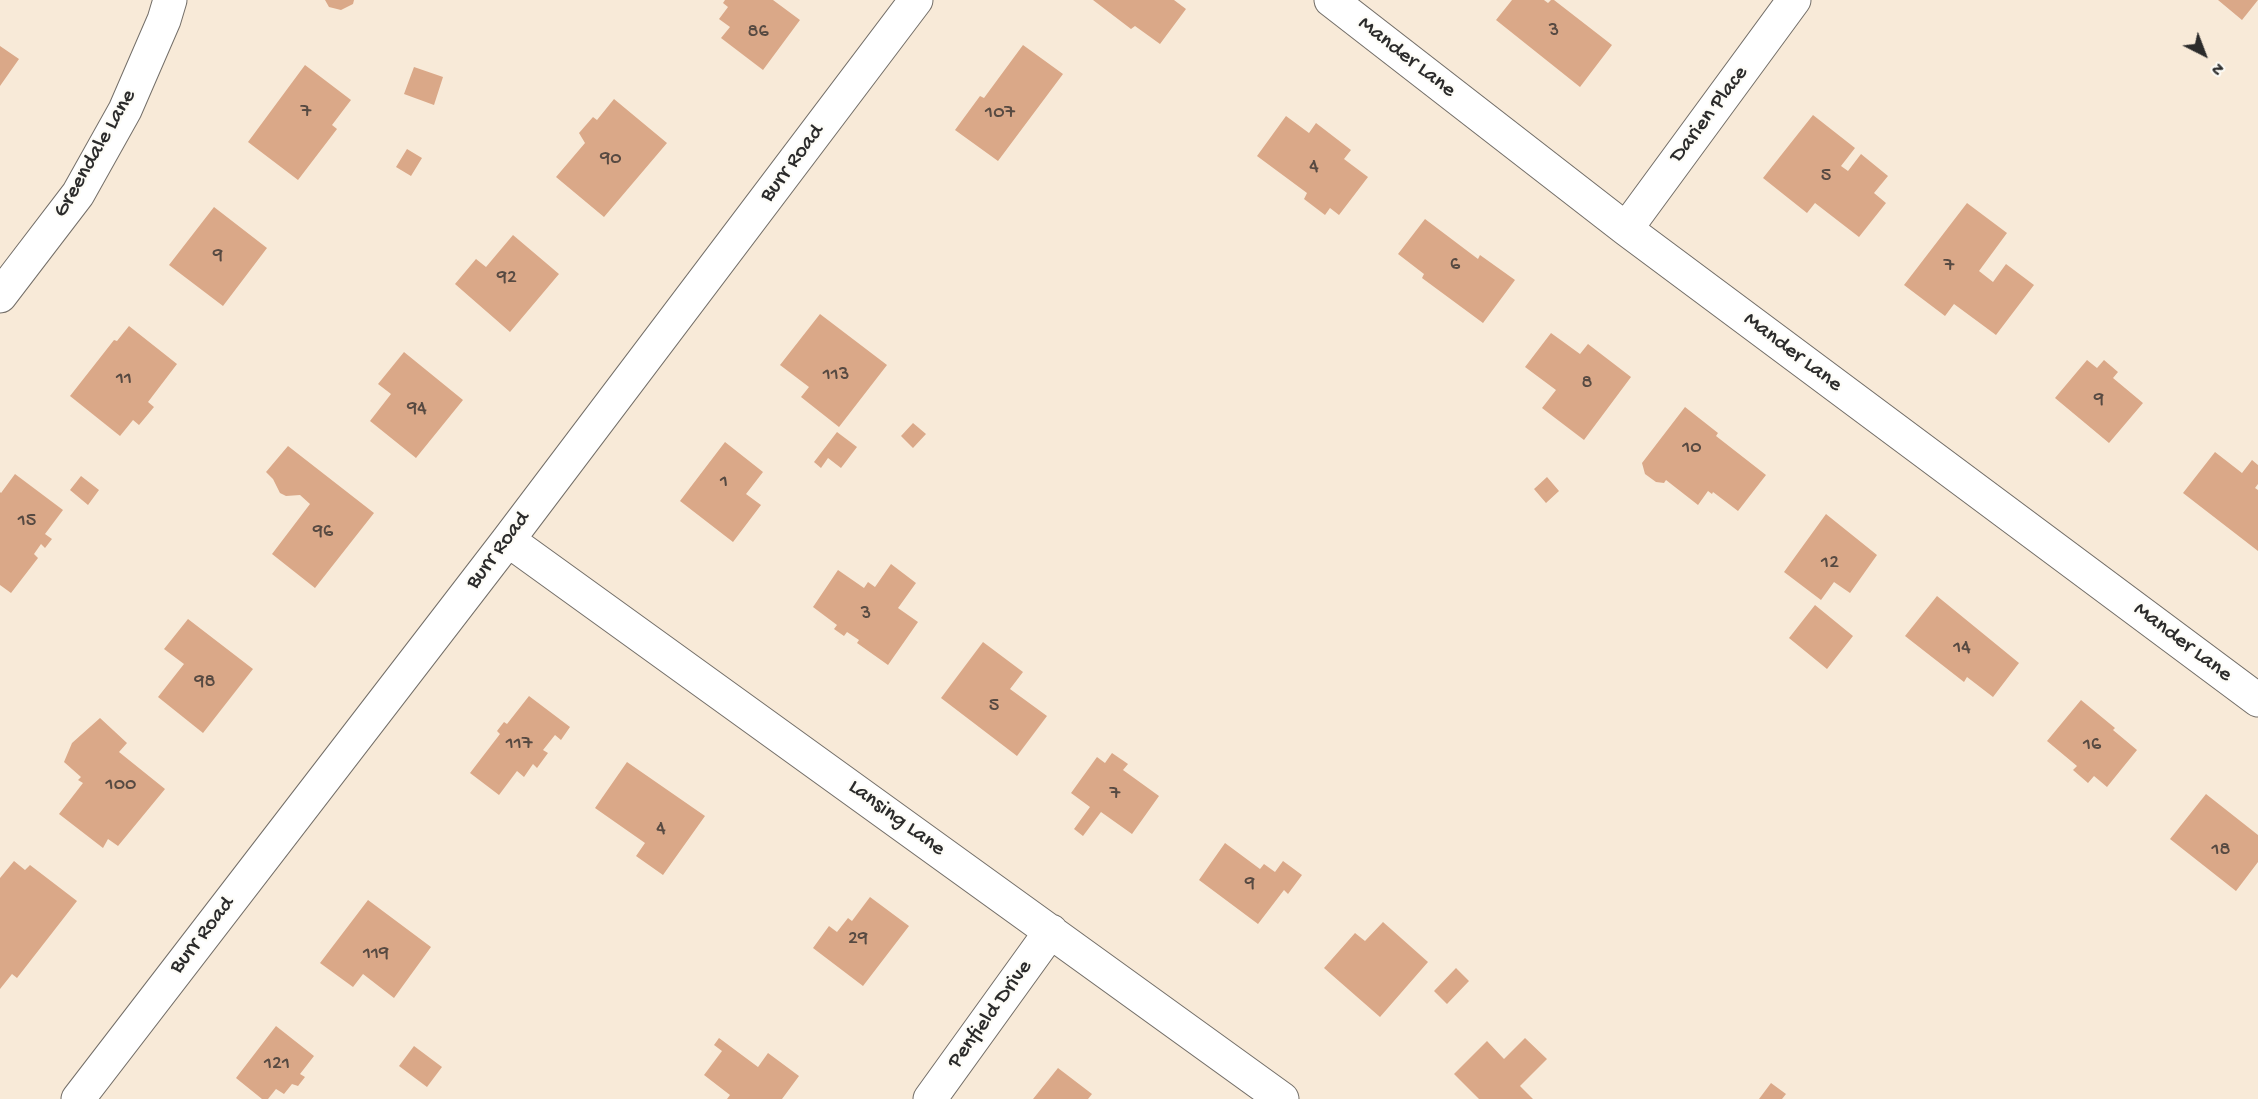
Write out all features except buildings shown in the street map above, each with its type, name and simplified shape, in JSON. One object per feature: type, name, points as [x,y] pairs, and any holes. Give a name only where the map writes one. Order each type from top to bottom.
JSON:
[{"type":"street","name":"Greendale Lane","points":[[0,296],[78,194],[125,110],[164,20],[170,0]]},
{"type":"street","name":"Burr Road","points":[[78,1099],[508,540],[916,0]]},
{"type":"street","name":"Mander Lane","points":[[1331,0],[1626,229],[2258,700]]},
{"type":"street","name":"Darien Place","points":[[1626,229],[1794,0]]},
{"type":"street","name":"Lansing Lane","points":[[508,540],[1282,1099]]},
{"type":"street","name":"Penfield Drive","points":[[930,1099],[1051,931]]}]
